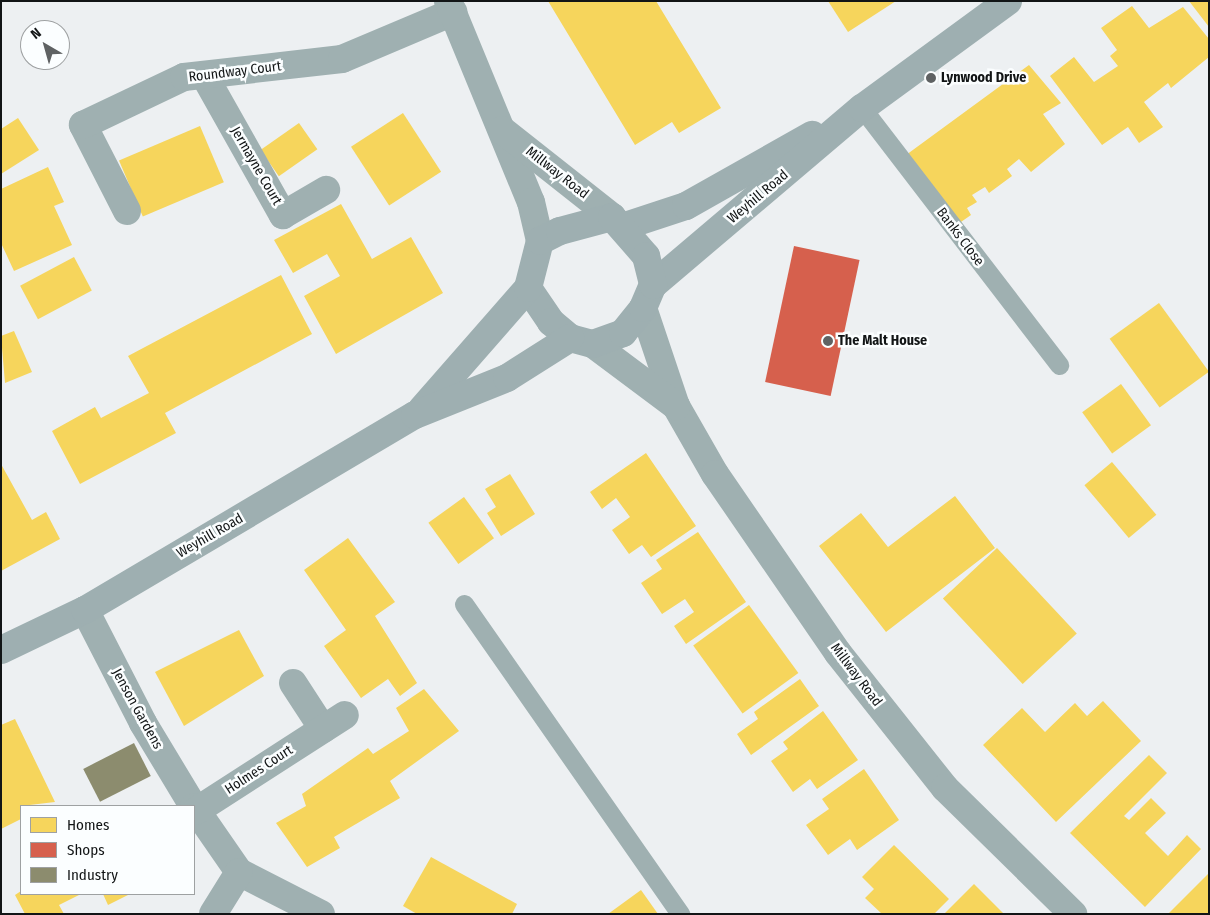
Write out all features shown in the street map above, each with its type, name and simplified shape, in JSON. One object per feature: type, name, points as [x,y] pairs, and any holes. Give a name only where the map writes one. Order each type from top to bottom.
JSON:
[{"type":"main road","name":"Weyhill Road","points":[[1,650],[85,610],[415,415],[507,378],[582,341],[623,333],[648,297],[862,108],[1008,1]]},
{"type":"main road","name":"Weyhill Road","points":[[415,415],[528,288],[540,241],[560,231],[619,222],[686,206],[862,108]]},
{"type":"main road","points":[[619,222],[646,256],[648,297]]},
{"type":"main road","points":[[528,288],[551,322],[582,341]]},
{"type":"street","name":"Roundway Court","points":[[126,211],[83,125],[184,77],[342,59],[451,7]]},
{"type":"street","name":"Millway Road","points":[[451,7],[531,202],[540,241]]},
{"type":"street","name":"Jermayne Court","points":[[204,75],[283,215],[326,190]]},
{"type":"street","name":"Millway Road","points":[[501,129],[619,222]]},
{"type":"street","name":"Millway Road","points":[[648,297],[676,406],[715,474],[838,653],[944,788],[1073,914]]},
{"type":"street","name":"Millway Road","points":[[582,341],[676,406]]},
{"type":"street","name":"Jenson Gardens","points":[[85,610],[143,723],[192,805]]},
{"type":"street","name":"Holmes Court","points":[[195,807],[334,722],[294,683]]},
{"type":"street","name":"Jenson Gardens","points":[[195,809],[240,872],[321,914]]},
{"type":"street","points":[[213,914],[240,872]]},
{"type":"lane","name":"Banks Close","points":[[862,108],[1058,365]]},
{"type":"lane","points":[[464,604],[680,914]]},
{"type":"building: Homes","points":[[548,1],[656,1],[721,108],[679,133],[672,122],[635,145]]},
{"type":"building: Homes","points":[[828,1],[896,1],[848,32]]},
{"type":"building: Homes","points":[[1189,1],[1209,1],[1209,27]]},
{"type":"building: Homes","points":[[1132,6],[1149,28],[1183,7],[1209,39],[1209,57],[1171,88],[1168,83],[1144,102],[1163,127],[1139,143],[1128,127],[1102,145],[1050,76],[1074,57],[1094,82],[1118,66],[1110,56],[1117,50],[1101,28]]},
{"type":"building: Homes","points":[[1029,65],[1061,103],[1043,114],[1065,144],[1031,172],[1019,159],[1007,169],[1012,176],[989,193],[985,187],[972,195],[977,202],[967,208],[971,215],[958,224],[906,155]]},
{"type":"building: Homes","points":[[403,113],[441,172],[389,205],[351,147]]},
{"type":"building: Homes","points":[[18,118],[39,150],[1,174],[1,129]]},
{"type":"building: Homes","points":[[299,123],[317,149],[279,176],[260,150]]},
{"type":"building: Homes","points":[[200,126],[224,182],[143,217],[119,160]]},
{"type":"building: Homes","points":[[48,167],[64,202],[54,206],[72,245],[14,271],[1,243],[1,189]]},
{"type":"building: Homes","points":[[341,204],[372,259],[411,237],[443,293],[336,354],[304,296],[340,276],[327,254],[293,273],[274,240]]},
{"type":"building: Homes","points":[[74,257],[92,291],[38,319],[20,286]]},
{"type":"building: Homes","points":[[281,275],[312,334],[165,413],[176,433],[80,484],[52,431],[95,407],[101,418],[149,393],[128,356]]},
{"type":"building: Homes","points":[[1159,303],[1209,372],[1160,408],[1110,339]]},
{"type":"building: Homes","points":[[14,331],[32,372],[5,383],[1,336]]},
{"type":"building: Homes","points":[[1121,384],[1151,425],[1112,453],[1082,412]]},
{"type":"building: Homes","points":[[646,453],[696,526],[651,557],[642,545],[629,554],[612,530],[630,517],[616,498],[602,509],[590,492]]},
{"type":"building: Homes","points":[[1112,462],[1156,515],[1129,538],[1084,485]]},
{"type":"building: Homes","points":[[1,464],[32,520],[46,512],[60,539],[1,571]]},
{"type":"building: Homes","points":[[510,474],[535,514],[501,536],[487,513],[496,507],[485,489]]},
{"type":"building: Homes","points":[[955,496],[995,548],[886,632],[819,546],[861,513],[888,547]]},
{"type":"building: Homes","points":[[464,497],[494,538],[458,564],[428,523]]},
{"type":"building: Homes","points":[[698,532],[746,602],[686,644],[674,626],[694,612],[685,599],[662,614],[641,583],[662,569],[656,560]]},
{"type":"building: Homes","points":[[348,538],[395,602],[375,616],[417,683],[400,696],[388,679],[361,698],[324,646],[346,630],[304,570]]},
{"type":"building: Homes","points":[[997,548],[1077,634],[1023,684],[943,598]]},
{"type":"building: Homes","points":[[749,605],[798,673],[743,714],[693,646]]},
{"type":"building: Homes","points":[[239,630],[264,676],[184,726],[155,672]]},
{"type":"building: Homes","points":[[800,679],[819,706],[751,755],[737,734],[758,719],[754,712]]},
{"type":"building: Homes","points":[[424,689],[459,731],[390,781],[400,798],[334,837],[340,848],[307,867],[276,823],[306,806],[302,794],[368,748],[373,754],[409,731],[396,708]]},
{"type":"building: Homes","points":[[1103,701],[1141,741],[1056,822],[983,745],[1022,708],[1045,732],[1075,703],[1087,716]]},
{"type":"building: Homes","points":[[823,711],[858,760],[817,789],[810,779],[793,792],[771,761],[788,749],[783,742]]},
{"type":"building: Homes","points":[[15,719],[55,802],[20,805],[20,820],[1,829],[1,725]]},
{"type":"building: Homes","points":[[1149,755],[1167,773],[1124,816],[1129,820],[1151,798],[1166,813],[1145,833],[1168,856],[1187,835],[1201,849],[1145,907],[1070,833]]},
{"type":"building: Homes","points":[[864,769],[899,820],[857,850],[850,839],[828,855],[806,825],[829,809],[822,799]]},
{"type":"building: Homes","points":[[894,845],[949,899],[934,914],[882,914],[865,898],[874,889],[862,877]]},
{"type":"building: Homes","points":[[431,857],[517,904],[512,914],[417,914],[403,906]]},
{"type":"building: Homes","points":[[1209,873],[1209,914],[1168,914]]},
{"type":"building: Homes","points":[[974,884],[1004,914],[944,914]]},
{"type":"building: Homes","points":[[641,890],[658,914],[608,914]]},
{"type":"building: Homes","points":[[20,892],[20,895],[79,895],[59,905],[64,914],[25,914],[15,895]]},
{"type":"building: Homes","points":[[103,895],[128,895],[108,905]]},
{"type":"building: Shops","points":[[794,246],[860,260],[831,396],[765,382]]},
{"type":"building: Industry","points":[[134,743],[151,776],[100,802],[83,769]]},
{"type":"place","name":"Lynwood Drive","points":[[931,78]]},
{"type":"place","name":"The Malt House","points":[[828,341]]}]
